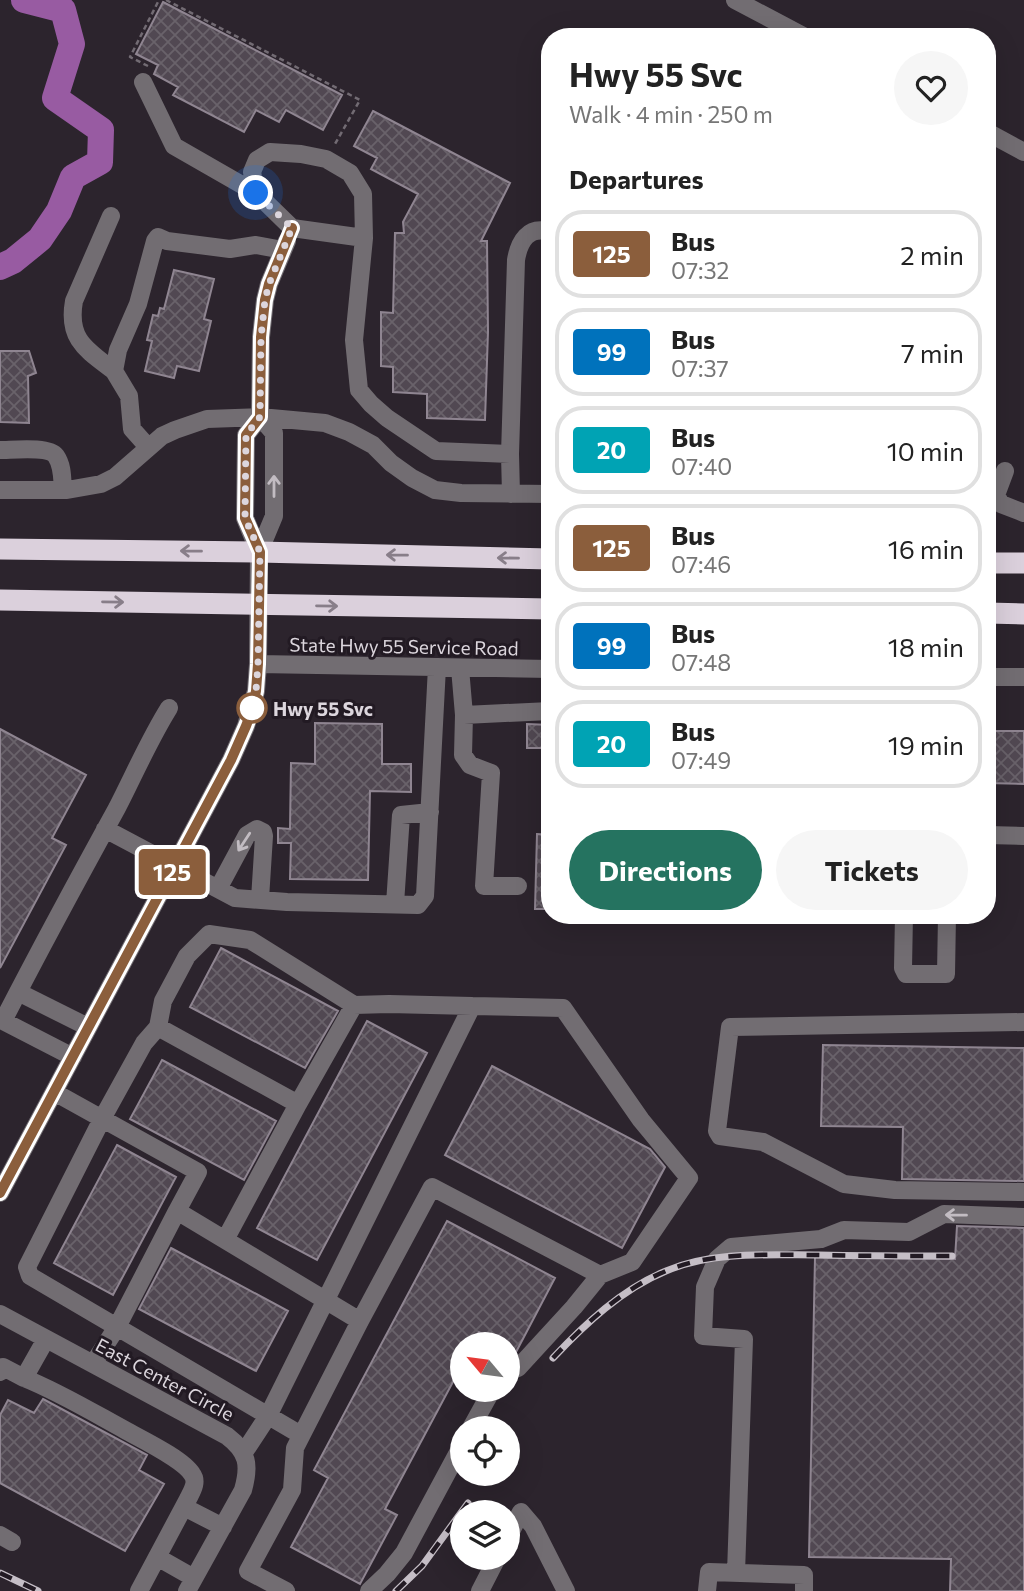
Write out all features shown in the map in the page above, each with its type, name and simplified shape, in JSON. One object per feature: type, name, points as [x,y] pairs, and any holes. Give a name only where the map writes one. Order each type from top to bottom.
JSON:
[{"type":"highway","points":[[0,549],[541,559]]},
{"type":"highway","points":[[996,563],[1024,563]]},
{"type":"highway","points":[[0,600],[541,608]]},
{"type":"highway","points":[[996,613],[1024,614]]},
{"type":"street","points":[[735,0],[788,28]]},
{"type":"street","points":[[143,82],[174,146],[256,193],[292,228],[364,238]]},
{"type":"street","points":[[996,137],[1024,152]]},
{"type":"street","points":[[256,193],[252,172],[257,160],[270,152],[301,153],[327,159],[350,173],[363,194],[364,238],[354,340],[359,390],[387,418],[436,451],[510,454]]},
{"type":"street","points":[[111,216],[74,301],[71,316],[74,333],[92,354],[114,371],[129,396],[132,429],[148,447]]},
{"type":"street","points":[[260,552],[245,518],[246,435],[260,417],[262,317],[269,284],[292,228]]},
{"type":"street","points":[[511,494],[516,260],[519,246],[528,234],[541,229]]},
{"type":"street","points":[[114,371],[118,350],[138,304],[158,237],[167,241],[230,249],[256,245],[283,250]]},
{"type":"street","points":[[0,1193],[231,760],[246,726],[256,691],[260,552],[274,516],[274,433],[260,417]]},
{"type":"street","points":[[0,490],[88,488],[102,484],[122,471],[162,436],[189,424],[207,419],[260,417],[325,422],[349,432],[373,444],[391,463],[435,490],[461,494],[541,494]]},
{"type":"street","points":[[0,450],[48,450],[55,455],[61,467],[63,490]]},
{"type":"street","points":[[1005,471],[996,495],[1001,504],[1024,513]]},
{"type":"street","name":"State Hwy 55 Service Road","points":[[258,664],[541,669]]},
{"type":"street","points":[[105,829],[235,898],[418,905],[425,896],[438,667]]},
{"type":"street","points":[[460,668],[464,715],[463,755],[470,765],[491,773],[484,886],[518,886]]},
{"type":"street","points":[[996,677],[1024,677]]},
{"type":"street","points":[[73,1057],[3,1021],[169,708]]},
{"type":"street","points":[[464,715],[541,711]]},
{"type":"street","points":[[395,904],[401,815],[430,812]]},
{"type":"street","points":[[218,889],[247,835],[257,829],[264,836],[260,900]]},
{"type":"street","points":[[996,835],[1024,836]]},
{"type":"street","points":[[904,924],[903,968],[906,974],[946,974],[947,924]]},
{"type":"street","points":[[301,1435],[30,1276],[27,1267],[144,1042],[158,1027],[163,1001],[187,956],[209,934],[250,940],[355,1005],[563,1008],[641,1120],[690,1178],[632,1262],[600,1275],[520,1366]]},
{"type":"street","points":[[18,992],[88,1027]]},
{"type":"street","points":[[225,1240],[355,1005]]},
{"type":"street","points":[[157,1558],[190,1585],[243,1490],[247,1474],[243,1454],[268,1416],[472,1006]]},
{"type":"street","points":[[1024,1022],[730,1027],[717,1131],[720,1136],[763,1142],[844,1184],[895,1191],[1024,1192]]},
{"type":"street","points":[[158,1027],[298,1104]]},
{"type":"street","points":[[54,1093],[198,1172],[117,1327],[93,1364]]},
{"type":"street","points":[[286,1591],[248,1571],[292,1490],[295,1448],[301,1435],[432,1187],[600,1275]]},
{"type":"street","points":[[177,1211],[360,1321]]},
{"type":"street","points":[[736,1573],[744,1339],[703,1336],[705,1287],[718,1259],[731,1247],[821,1238],[844,1230],[909,1232],[944,1214],[1024,1217]]},
{"type":"street","name":"East Center Circle","points":[[0,1314],[228,1436],[239,1445],[243,1454]]},
{"type":"street","points":[[24,1378],[46,1339]]},
{"type":"street","points":[[0,1372],[3,1367],[45,1387],[152,1444],[194,1475],[195,1483],[184,1507],[139,1591]]},
{"type":"street","points":[[369,1591],[404,1553],[450,1467]]},
{"type":"street","points":[[184,1507],[223,1527]]},
{"type":"street","points":[[520,1513],[533,1526],[566,1591]]},
{"type":"street","points":[[480,1591],[491,1570]]},
{"type":"street","points":[[707,1591],[709,1572],[804,1575],[804,1591]]},
{"type":"path","points":[[143,82],[149,67],[130,57],[159,0]]},
{"type":"path","points":[[166,0],[360,100],[327,159]]},
{"type":"building","points":[[163,2],[342,95],[323,130],[286,110],[279,122],[256,110],[244,132],[173,95],[178,87],[154,74],[158,65],[136,54]]},
{"type":"building","points":[[373,111],[510,183],[481,241],[487,241],[485,420],[427,418],[427,394],[393,392],[393,367],[381,366],[381,312],[393,313],[395,233],[404,233],[403,222],[418,194],[371,169],[377,158],[354,146]]},
{"type":"building","points":[[174,270],[214,279],[204,319],[211,321],[199,371],[177,366],[174,378],[145,371],[152,341],[147,340],[153,315],[158,316],[160,308],[164,309]]},
{"type":"building","points":[[0,351],[29,351],[36,373],[28,376],[29,423],[0,422]]},
{"type":"building","points":[[315,723],[382,724],[382,764],[411,764],[411,792],[370,791],[368,880],[290,879],[291,843],[278,843],[278,828],[290,829],[291,763],[315,764]]},
{"type":"building","points":[[527,724],[541,725],[541,748],[527,748]]},
{"type":"building","points":[[0,729],[86,775],[52,838],[66,845],[0,968]]},
{"type":"building","points":[[996,731],[1024,731],[1024,784],[996,783]]},
{"type":"building","points":[[537,834],[541,834],[541,909],[535,909]]},
{"type":"building","points":[[221,948],[338,1011],[305,1068],[190,1007]]},
{"type":"building","points":[[367,1021],[427,1053],[317,1260],[257,1228]]},
{"type":"building","points":[[823,1045],[1024,1048],[1024,1181],[902,1179],[903,1127],[821,1126]]},
{"type":"building","points":[[162,1060],[276,1121],[244,1180],[130,1119]]},
{"type":"building","points":[[492,1066],[650,1149],[665,1167],[622,1248],[445,1155]]},
{"type":"building","points":[[117,1145],[176,1177],[113,1295],[54,1263]]},
{"type":"building","points":[[447,1221],[555,1278],[520,1344],[520,1332],[450,1332],[450,1387],[385,1509],[397,1515],[360,1584],[291,1547],[328,1478],[314,1470]]},
{"type":"building","points":[[957,1226],[1024,1228],[1024,1591],[950,1591],[951,1559],[809,1557],[815,1257],[955,1259]]},
{"type":"building","points":[[171,1248],[288,1311],[256,1371],[139,1309]]},
{"type":"building","points":[[43,1399],[147,1455],[139,1470],[164,1484],[125,1551],[0,1483],[0,1415],[8,1400],[34,1413]]},
{"type":"waterway","points":[[0,267],[13,261],[40,239],[59,211],[73,177],[100,162],[101,130],[55,98],[72,44],[63,10],[24,0]]},
{"type":"railway","points":[[553,1358],[591,1320],[634,1287],[666,1271],[702,1260],[761,1255],[952,1256]]},
{"type":"railway","points":[[396,1591],[422,1566],[450,1528]]},
{"type":"railway","points":[[0,1573],[38,1591]]},
{"type":"bus line","name":"125","points":[[0,1193],[231,760],[252,710],[258,664],[260,552],[245,518],[246,435],[260,417],[261,337],[265,300],[292,228]]},
{"type":"place","name":"Hwy 55 Svc","points":[[252,708]]},
{"type":"route","points":[[252,708],[258,664],[260,552],[245,518],[246,435],[260,417],[261,337],[265,300],[292,228],[256,193]]}]
